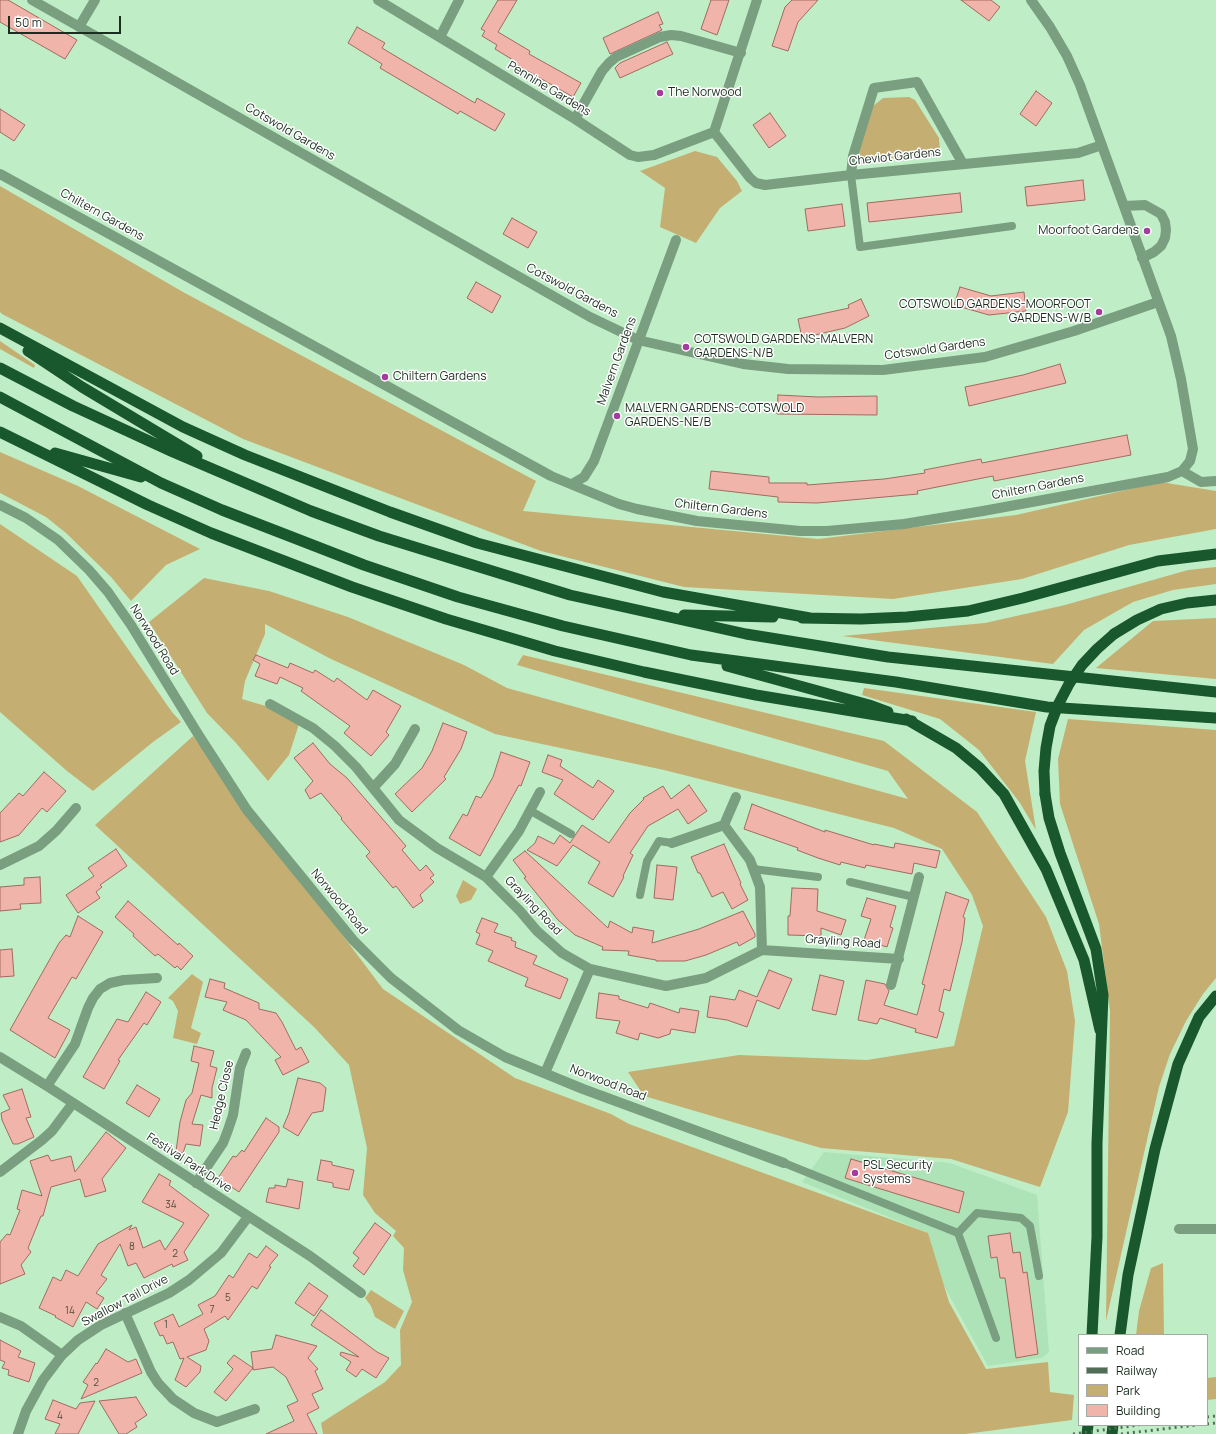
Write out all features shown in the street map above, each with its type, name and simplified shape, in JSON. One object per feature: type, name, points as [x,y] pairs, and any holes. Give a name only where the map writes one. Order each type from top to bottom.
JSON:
[{"type":"highway","points":[[0,328],[183,427],[245,455],[390,512],[477,543],[663,592],[810,618]]},
{"type":"highway","points":[[0,332],[82,387],[236,479]]},
{"type":"highway","points":[[0,368],[73,406],[311,511],[379,536],[570,595],[746,634],[888,657],[1216,692]]},
{"type":"highway","points":[[0,397],[161,483],[222,510],[321,548],[458,597],[563,626],[691,655],[869,705],[912,721],[956,748],[980,768],[1004,794],[1014,810],[1046,869],[1084,960],[1100,1030]]},
{"type":"highway","points":[[0,432],[148,505],[211,533],[352,587],[446,620],[555,652],[644,672],[756,695],[912,721]]},
{"type":"highway","points":[[29,446],[161,483]]},
{"type":"highway","points":[[658,615],[861,619],[906,617],[968,611],[1023,598],[1158,560],[1216,554]]},
{"type":"highway","points":[[1092,1334],[1097,1237],[1100,1030],[1103,995],[1096,949],[1060,853],[1049,818],[1045,794],[1044,771],[1046,748],[1050,726],[1058,704],[1068,684],[1082,665],[1114,634],[1137,620],[1162,610],[1187,603],[1216,600]]},
{"type":"highway","points":[[691,655],[896,682],[1047,707],[1216,718]]},
{"type":"highway","points":[[1120,1334],[1128,1274],[1155,1149],[1178,1064],[1199,1016],[1216,996]]},
{"type":"street","name":"Cotswold Gardens","points":[[32,0],[590,317],[638,340],[743,364],[788,369],[883,370],[985,356],[1074,332],[1158,302]]},
{"type":"street","points":[[79,27],[95,0]]},
{"type":"street","name":"Pennine Gardens","points":[[378,0],[575,119],[630,155],[638,157],[654,155],[714,132]]},
{"type":"street","points":[[440,37],[460,0]]},
{"type":"street","points":[[714,132],[741,53],[757,0]]},
{"type":"street","points":[[1031,0],[1050,27],[1067,56],[1080,85],[1171,336],[1181,379],[1193,449],[1190,460],[1182,471],[1200,482],[1216,481]]},
{"type":"street","points":[[575,119],[602,71],[609,63],[616,57],[660,37],[670,34],[681,36],[741,53]]},
{"type":"street","points":[[851,175],[853,156],[874,88],[918,82],[963,164]]},
{"type":"street","name":"Cheviot Gardens","points":[[714,132],[756,183],[774,186],[851,175],[1078,153],[1102,145]]},
{"type":"street","name":"Chiltern Gardens","points":[[0,174],[545,472],[562,481],[619,504],[697,521],[800,531],[827,531],[904,524],[984,511],[1168,476],[1182,471]]},
{"type":"street","points":[[1124,206],[1145,205],[1161,214],[1165,222],[1165,238],[1161,246],[1154,252],[1142,258]]},
{"type":"street","name":"Malvern Gardens","points":[[572,484],[584,477],[594,461],[676,240]]},
{"type":"street","name":"Norwood Road","points":[[0,505],[31,521],[58,540],[108,592],[131,625],[247,810],[353,940],[391,978],[458,1030],[505,1057],[584,1089],[784,1163]]},
{"type":"street","name":"Grayling Road","points":[[270,704],[313,728],[335,746],[356,767],[399,820],[418,836],[486,877],[520,911],[537,931],[562,953],[590,969],[666,986],[706,978],[762,950],[898,959]]},
{"type":"street","points":[[373,788],[395,764],[415,729]]},
{"type":"street","points":[[486,877],[519,831],[540,792]]},
{"type":"street","points":[[672,843],[724,825],[736,797]]},
{"type":"street","points":[[0,865],[39,846],[56,831],[76,808]]},
{"type":"street","points":[[724,825],[750,860],[760,887],[762,950]]},
{"type":"street","points":[[891,986],[919,877]]},
{"type":"street","points":[[545,1073],[590,969]]},
{"type":"street","points":[[47,1086],[75,1044],[88,1008],[100,989],[110,982],[157,978]]},
{"type":"street","name":"Hedge Close","points":[[196,1183],[223,1143],[228,1130],[233,1115],[240,1068],[246,1053]]},
{"type":"street","name":"Festival Park Drive","points":[[0,1057],[310,1256],[361,1293]]},
{"type":"street","points":[[0,1172],[52,1131],[73,1103]]},
{"type":"street","name":"Swallow Tail Drive","points":[[18,1434],[26,1411],[43,1380],[62,1355],[78,1340],[125,1313],[169,1293],[189,1280],[221,1253],[248,1217]]},
{"type":"street","points":[[1179,1230],[1216,1229]]},
{"type":"street","points":[[125,1313],[151,1372],[158,1383],[173,1399],[194,1413],[217,1422],[255,1409]]},
{"type":"street","points":[[0,1317],[21,1326],[62,1355]]},
{"type":"lane","points":[[851,175],[860,247],[1012,226]]},
{"type":"lane","points":[[531,811],[571,834]]},
{"type":"lane","points":[[640,895],[647,861],[659,841],[672,843]]},
{"type":"lane","points":[[753,869],[818,877]]},
{"type":"lane","points":[[850,882],[914,897]]},
{"type":"lane","points":[[784,1163],[958,1232],[996,1338]]},
{"type":"lane","points":[[958,1232],[977,1213],[1021,1218],[1030,1226],[1039,1276]]},
{"type":"shaded area","points":[[824,1152],[950,1163],[1037,1195],[1049,1352],[1042,1358],[988,1366],[943,1284],[928,1233],[802,1182]]},
{"type":"green space","points":[[909,97],[915,100],[939,138],[940,152],[935,155],[864,161],[860,157],[859,151],[873,106],[883,98]]},
{"type":"green space","points":[[695,151],[717,157],[737,181],[742,191],[720,208],[696,243],[660,227],[665,188],[640,171]]},
{"type":"green space","points":[[0,186],[183,292],[536,481],[523,511],[818,539],[1016,515],[1161,482],[1216,491],[1216,529],[1129,545],[1022,579],[893,599],[684,587],[541,551],[243,439],[2,314],[0,312]]},
{"type":"green space","points":[[0,341],[35,365],[34,368],[0,349]]},
{"type":"green space","points":[[0,452],[78,486],[200,549],[166,565],[131,601],[111,577],[66,533],[46,517],[0,493]]},
{"type":"green space","points":[[0,524],[77,576],[172,712],[181,722],[153,742],[93,791],[67,771],[0,712]]},
{"type":"green space","points":[[1216,567],[1216,584],[1173,590],[1133,602],[1084,630],[1053,664],[842,636],[985,623],[1065,605],[1188,570]]},
{"type":"green space","points":[[204,578],[269,591],[348,617],[464,665],[507,688],[908,799],[888,771],[517,665],[523,655],[884,741],[977,812],[1046,917],[1067,971],[1075,1021],[1068,1112],[1040,1187],[951,1159],[821,1148],[644,1096],[628,1072],[739,1055],[867,1060],[954,1046],[983,926],[972,895],[942,849],[894,828],[664,770],[495,734],[331,659],[265,624],[265,634],[245,681],[242,699],[269,707],[299,724],[289,755],[268,781],[236,743],[207,713],[149,622]]},
{"type":"green space","points":[[1216,618],[1216,679],[1096,668],[1153,621]]},
{"type":"green space","points":[[864,688],[1036,712],[1025,761],[1036,830],[1020,803],[979,750],[940,719],[862,695]]},
{"type":"green space","points":[[1068,719],[1216,730],[1216,978],[1203,994],[1186,1021],[1170,1054],[1159,1087],[1106,1321],[1110,1011],[1099,924],[1060,804],[1058,759]]},
{"type":"green space","points":[[193,736],[383,989],[515,1078],[611,1114],[629,1124],[928,1233],[949,1302],[986,1369],[1048,1362],[1050,1392],[1074,1395],[1072,1420],[965,1434],[323,1434],[321,1423],[385,1382],[401,1365],[400,1330],[412,1302],[403,1270],[404,1248],[393,1236],[396,1231],[375,1213],[363,1195],[367,1148],[349,1065],[314,1027],[95,825]]},
{"type":"green space","points":[[463,880],[477,889],[471,900],[460,904],[456,896]]},
{"type":"green space","points":[[192,974],[203,982],[191,1028],[201,1033],[197,1044],[173,1038],[178,1011],[173,1001],[168,998]]},
{"type":"green space","points":[[1163,1263],[1164,1334],[1136,1334],[1139,1311],[1151,1268]]},
{"type":"green space","points":[[371,1290],[404,1311],[395,1329],[375,1317],[371,1306],[365,1298]]},
{"type":"green space","points":[[1216,1377],[1216,1399],[1208,1400],[1208,1378]]},
{"type":"building","points":[[0,0],[8,0],[77,40],[65,59],[0,22]]},
{"type":"building","points":[[498,0],[517,0],[498,32],[530,51],[529,54],[581,83],[573,97],[512,62],[513,60],[495,49],[497,45],[482,36],[485,31],[481,29]]},
{"type":"building","points":[[711,0],[729,0],[717,35],[701,29]]},
{"type":"building","points":[[792,0],[818,0],[798,22],[788,51],[772,46],[785,7]]},
{"type":"building","points":[[961,0],[991,0],[1000,7],[989,21]]},
{"type":"building","points":[[658,12],[663,24],[659,25],[662,30],[610,54],[603,38]]},
{"type":"building","points":[[357,27],[385,43],[382,48],[475,103],[477,98],[505,114],[495,131],[460,111],[458,114],[380,68],[382,64],[348,43]]},
{"type":"building","points":[[667,42],[673,54],[620,78],[615,68],[620,63]]},
{"type":"building","points":[[1036,91],[1052,103],[1036,126],[1020,114]]},
{"type":"building","points":[[0,109],[25,125],[14,141],[0,132]]},
{"type":"building","points":[[770,113],[786,136],[769,148],[753,125]]},
{"type":"building","points":[[1083,180],[1085,200],[1027,206],[1025,187]]},
{"type":"building","points":[[960,193],[962,212],[869,222],[867,203]]},
{"type":"building","points":[[842,204],[845,226],[808,231],[805,209]]},
{"type":"building","points":[[512,218],[537,232],[528,248],[503,234]]},
{"type":"building","points":[[476,282],[501,296],[492,313],[467,298]]},
{"type":"building","points":[[960,287],[991,296],[1024,292],[1026,311],[989,315],[954,305]]},
{"type":"building","points":[[861,299],[869,316],[845,328],[802,338],[798,319],[849,308],[848,305]]},
{"type":"building","points":[[1060,364],[1066,383],[969,406],[965,387],[1023,375]]},
{"type":"building","points":[[778,395],[818,397],[877,396],[877,415],[777,414]]},
{"type":"building","points":[[1127,435],[1131,455],[994,481],[993,476],[917,491],[918,494],[817,503],[778,502],[778,497],[709,489],[711,471],[769,477],[769,483],[807,483],[807,485],[884,479],[925,473],[924,470],[981,459],[982,463]]},
{"type":"building","points":[[256,655],[288,668],[290,663],[313,673],[315,670],[334,682],[337,678],[367,700],[373,690],[401,706],[386,732],[389,735],[371,756],[344,733],[350,726],[301,691],[303,688],[280,677],[277,684],[255,676],[260,664],[253,660]]},
{"type":"building","points":[[443,723],[467,732],[461,749],[444,777],[446,779],[412,812],[395,794],[422,768],[432,751]]},
{"type":"building","points":[[313,743],[330,764],[347,778],[406,846],[402,850],[420,871],[426,865],[434,875],[430,878],[434,882],[420,895],[423,901],[413,908],[396,886],[393,888],[366,856],[370,852],[341,819],[342,818],[321,793],[310,799],[305,790],[313,781],[294,758]]},
{"type":"building","points":[[501,752],[530,762],[521,786],[519,785],[480,856],[449,838],[463,814],[467,816],[476,796],[481,798],[493,777]]},
{"type":"building","points":[[548,755],[562,760],[560,766],[593,788],[598,780],[614,791],[593,820],[554,794],[563,780],[542,772]]},
{"type":"building","points":[[44,772],[66,791],[47,812],[42,808],[19,835],[0,842],[0,813],[19,793],[23,796]]},
{"type":"building","points":[[689,785],[707,811],[688,824],[678,809],[648,826],[630,853],[633,855],[623,876],[624,877],[613,897],[588,883],[600,862],[573,845],[557,866],[527,850],[535,843],[538,836],[554,844],[560,835],[570,843],[582,825],[609,843],[630,813],[644,799],[643,798],[663,786],[671,799]]},
{"type":"building","points":[[752,804],[825,832],[825,830],[874,845],[894,848],[895,843],[940,851],[936,868],[914,863],[912,874],[866,865],[865,868],[841,862],[840,865],[818,858],[797,850],[798,848],[744,829]]},
{"type":"building","points":[[724,844],[748,900],[732,909],[723,892],[712,897],[700,873],[698,873],[691,857]]},
{"type":"building","points":[[116,849],[127,866],[100,885],[102,887],[96,892],[100,898],[78,913],[66,895],[94,876],[88,868]]},
{"type":"building","points":[[525,851],[608,928],[610,921],[632,933],[633,927],[654,931],[652,943],[699,929],[743,911],[755,934],[755,937],[739,946],[737,942],[706,955],[685,961],[656,961],[628,955],[629,951],[602,950],[603,947],[575,935],[558,920],[524,878],[526,877],[513,860]]},
{"type":"building","points":[[657,865],[677,867],[673,900],[654,898]]},
{"type":"building","points":[[40,877],[41,903],[20,904],[21,909],[0,911],[0,887],[24,885],[24,878]]},
{"type":"building","points":[[792,888],[818,889],[817,911],[846,920],[841,935],[821,928],[821,936],[788,935],[788,916],[790,916]]},
{"type":"building","points":[[946,892],[969,900],[963,917],[965,918],[962,942],[950,991],[944,989],[939,1011],[944,1013],[937,1038],[915,1032],[916,1029],[880,1018],[877,1024],[858,1020],[866,980],[885,984],[889,991],[884,1005],[917,1015],[925,985],[922,984]]},
{"type":"building","points":[[867,898],[896,906],[890,927],[893,928],[887,947],[864,940],[871,919],[861,916]]},
{"type":"building","points":[[128,901],[178,945],[179,943],[193,956],[181,970],[177,966],[175,968],[158,954],[155,956],[115,917]]},
{"type":"building","points":[[78,916],[103,932],[76,979],[72,977],[48,1018],[70,1030],[55,1058],[10,1030],[59,943],[66,935],[70,937]]},
{"type":"building","points":[[482,918],[498,924],[494,932],[512,938],[511,940],[516,942],[515,947],[537,956],[533,964],[568,979],[560,999],[525,986],[528,978],[488,961],[493,951],[476,944],[480,934],[476,932]]},
{"type":"building","points":[[12,949],[14,976],[0,977],[0,950]]},
{"type":"building","points":[[769,970],[792,979],[779,1009],[757,1000],[747,1027],[727,1020],[707,1017],[710,996],[735,1000],[739,990],[757,997]]},
{"type":"building","points":[[820,975],[844,981],[836,1015],[812,1010]]},
{"type":"building","points":[[210,979],[225,983],[224,988],[259,1003],[259,1009],[276,1013],[296,1050],[301,1047],[309,1062],[283,1075],[275,1060],[281,1057],[246,1020],[223,1010],[227,1002],[205,997]]},
{"type":"building","points":[[146,992],[161,1002],[147,1025],[144,1023],[118,1060],[120,1061],[104,1089],[83,1077],[117,1019],[128,1022]]},
{"type":"building","points":[[599,993],[619,996],[619,999],[648,1008],[650,1003],[679,1013],[680,1008],[699,1011],[695,1033],[671,1029],[670,1034],[658,1038],[640,1033],[638,1040],[616,1033],[620,1021],[596,1018]]},
{"type":"building","points":[[194,1046],[214,1051],[210,1066],[217,1068],[212,1088],[212,1098],[201,1095],[192,1124],[203,1125],[200,1146],[186,1144],[183,1153],[176,1151],[180,1122],[186,1100],[192,1093],[199,1063],[191,1061]]},
{"type":"building","points":[[298,1078],[320,1083],[326,1088],[323,1111],[312,1113],[298,1136],[283,1127],[289,1113]]},
{"type":"building","points":[[137,1085],[160,1099],[149,1117],[126,1103]]},
{"type":"building","points":[[22,1089],[31,1117],[26,1118],[34,1137],[18,1144],[13,1144],[2,1120],[1,1113],[10,1109],[3,1095]]},
{"type":"building","points":[[266,1118],[279,1127],[279,1132],[239,1192],[218,1178],[233,1156],[236,1157],[242,1150],[244,1152]]},
{"type":"building","points":[[106,1132],[126,1148],[102,1179],[106,1191],[85,1197],[80,1179],[51,1187],[43,1216],[41,1216],[28,1248],[31,1252],[21,1265],[25,1274],[0,1284],[0,1242],[7,1234],[10,1235],[20,1210],[17,1209],[22,1190],[42,1196],[30,1161],[48,1155],[51,1161],[71,1156],[75,1172]]},
{"type":"building","points":[[851,1159],[964,1192],[959,1213],[845,1178]]},
{"type":"building","points":[[321,1160],[332,1162],[332,1165],[354,1170],[349,1190],[333,1187],[333,1183],[317,1180]]},
{"type":"building","points":[[159,1174],[171,1181],[169,1185],[209,1215],[184,1252],[188,1260],[173,1267],[172,1264],[144,1278],[136,1263],[128,1266],[120,1244],[101,1275],[107,1279],[96,1293],[104,1298],[97,1309],[86,1302],[73,1327],[55,1317],[56,1316],[39,1308],[53,1277],[61,1281],[66,1270],[78,1276],[98,1244],[132,1225],[129,1230],[136,1227],[143,1248],[160,1240],[165,1250],[184,1223],[142,1202]]},
{"type":"building","points":[[288,1179],[303,1182],[299,1209],[266,1202],[269,1188],[275,1188],[275,1185],[286,1187]]},
{"type":"building","points":[[375,1223],[391,1235],[364,1275],[353,1266],[359,1258],[353,1253]]},
{"type":"building","points":[[1010,1233],[1013,1253],[1020,1252],[1023,1273],[1027,1272],[1038,1354],[1016,1358],[1005,1278],[1000,1278],[997,1257],[991,1258],[988,1236]]},
{"type":"building","points":[[266,1246],[278,1255],[269,1266],[271,1267],[257,1289],[252,1286],[228,1320],[225,1316],[204,1329],[209,1341],[206,1350],[187,1357],[201,1366],[200,1372],[186,1387],[175,1380],[184,1358],[180,1359],[173,1342],[167,1344],[163,1335],[160,1336],[154,1323],[173,1314],[179,1327],[203,1314],[198,1305],[215,1296],[229,1275],[233,1278],[249,1253],[257,1258]]},
{"type":"building","points":[[309,1283],[328,1296],[314,1316],[295,1303]]},
{"type":"building","points":[[321,1310],[377,1352],[389,1358],[376,1378],[362,1369],[356,1377],[346,1370],[351,1362],[340,1355],[341,1352],[359,1357],[311,1325]]},
{"type":"building","points":[[276,1335],[317,1346],[308,1358],[318,1369],[315,1371],[323,1389],[312,1394],[319,1408],[307,1414],[317,1434],[266,1434],[294,1421],[287,1406],[298,1401],[286,1377],[273,1367],[253,1370],[251,1352],[272,1349]]},
{"type":"building","points":[[0,1340],[21,1351],[18,1357],[35,1363],[29,1382],[8,1375],[9,1370],[2,1368],[5,1362],[0,1360]]},
{"type":"building","points":[[106,1349],[128,1362],[136,1359],[142,1373],[81,1399],[88,1385],[83,1382]]},
{"type":"building","points":[[234,1355],[253,1368],[226,1401],[214,1392],[233,1369],[227,1363]]},
{"type":"building","points":[[136,1397],[147,1415],[135,1423],[137,1427],[126,1434],[119,1434],[99,1401]]},
{"type":"building","points":[[53,1400],[76,1409],[80,1403],[95,1401],[78,1434],[55,1434],[60,1424],[45,1419]]},
{"type":"railway","points":[[1208,1417],[1216,1416]]},
{"type":"railway","points":[[1208,1424],[1216,1423]]},
{"type":"railway","points":[[1073,1434],[1132,1426]]},
{"type":"railway","points":[[1121,1434],[1188,1426]]},
{"type":"place","name":"The Norwood","points":[[660,93]]},
{"type":"place","name":"Moorfoot Gardens","points":[[1147,231]]},
{"type":"place","name":"COTSWOLD GARDENS-MOORFOOT GARDENS-W/B","points":[[1099,312]]},
{"type":"place","name":"COTSWOLD GARDENS-MALVERN GARDENS-N/B","points":[[686,347]]},
{"type":"place","name":"Chiltern Gardens","points":[[385,377]]},
{"type":"place","name":"MALVERN GARDENS-COTSWOLD GARDENS-NE/B","points":[[617,416]]},
{"type":"place","name":"PSL Security Systems","points":[[855,1173]]}]
